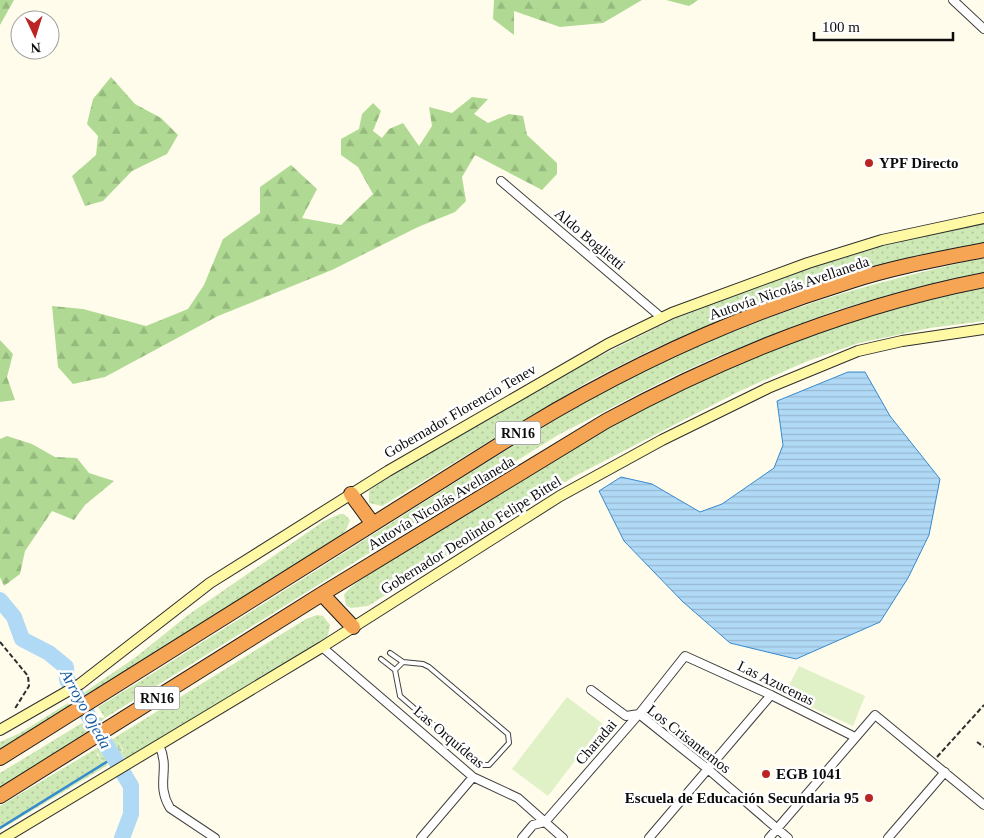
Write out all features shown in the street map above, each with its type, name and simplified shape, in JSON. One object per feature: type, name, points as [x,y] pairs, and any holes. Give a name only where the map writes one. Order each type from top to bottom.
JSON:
[{"type":"highway","name":"Autovía Nicolás Avellaneda","points":[[0,758],[583,394],[706,334],[776,306],[852,280],[984,250]]},
{"type":"highway","name":"Autovía Nicolás Avellaneda","points":[[0,796],[322,594],[606,421],[699,372],[825,321],[910,296],[984,280]]},
{"type":"highway","points":[[351,494],[372,524]]},
{"type":"highway","points":[[322,594],[352,627]]},
{"type":"street","points":[[953,0],[984,29]]},
{"type":"street","name":"Aldo Boglietti","points":[[501,181],[662,318]]},
{"type":"street","name":"Gobernador Florencio Tenev","points":[[4,728],[80,684],[210,583],[351,494],[526,390],[608,344],[662,318],[832,255],[882,240],[984,218]]},
{"type":"street","name":"Gobernador Deolindo Felipe Bittel","points":[[4,838],[322,647],[560,496],[653,444],[732,404],[803,372],[858,352],[910,339],[984,329]]},
{"type":"street","name":"Las Orquídeas","points":[[322,647],[473,777],[518,798],[563,838]]},
{"type":"street","name":"Las Azucenas","points":[[686,656],[771,695],[855,737]]},
{"type":"street","name":"Charadai","points":[[522,838],[533,825],[545,822],[639,714],[686,656]]},
{"type":"street","name":"Los Crisantemos","points":[[592,690],[626,716],[639,714],[709,770],[788,838]]},
{"type":"street","points":[[650,838],[771,695]]},
{"type":"street","points":[[769,838],[876,715],[984,804]]},
{"type":"street","points":[[159,745],[164,756],[161,787],[170,808],[215,838]]},
{"type":"street","points":[[888,838],[945,772]]},
{"type":"street","points":[[421,838],[473,777]]},
{"type":"lane","points":[[381,659],[395,670],[400,696],[480,764],[489,765],[509,743],[508,734],[429,667],[423,664],[403,662],[390,653]]},
{"type":"lane","points":[[395,670],[403,662]]},
{"type":"path","points":[[0,642],[28,676],[29,686],[4,728]]},
{"type":"path","points":[[933,761],[984,705]]},
{"type":"path","points":[[977,742],[984,747]]},
{"type":"green space","points":[[0,0],[14,0],[0,25]]},
{"type":"green space","points":[[494,0],[642,0],[603,23],[560,27],[514,11],[514,35],[493,19]]},
{"type":"green space","points":[[666,0],[698,0],[689,6]]},
{"type":"green space","points":[[111,77],[135,104],[161,118],[178,135],[167,154],[132,171],[103,201],[85,206],[72,176],[96,155],[98,136],[87,124],[93,99]]},
{"type":"green space","points":[[472,97],[488,99],[474,114],[488,123],[509,114],[523,116],[527,135],[557,163],[557,174],[542,190],[475,155],[462,177],[466,201],[455,212],[418,227],[332,270],[218,316],[105,377],[73,384],[58,367],[52,306],[83,309],[146,326],[188,309],[204,285],[223,239],[260,213],[260,187],[291,165],[317,189],[302,218],[341,225],[373,194],[358,167],[341,155],[341,139],[359,129],[362,114],[373,103],[381,111],[373,131],[382,138],[389,129],[403,123],[419,146],[432,126],[429,107],[452,113]]},
{"type":"green space","points":[[984,223],[984,244],[877,267],[827,281],[740,313],[651,350],[591,380],[382,506],[369,503],[369,491],[388,476],[568,372],[674,319],[813,266],[887,244]]},
{"type":"green space","points":[[984,258],[984,273],[907,290],[837,310],[718,356],[667,379],[558,435],[105,718],[98,707],[518,442],[613,387],[678,355],[790,310],[867,286]]},
{"type":"green space","points":[[984,286],[984,321],[930,328],[859,343],[805,362],[740,391],[575,476],[368,606],[351,608],[346,605],[344,595],[367,575],[421,543],[562,453],[671,393],[741,360],[809,335]]},
{"type":"green space","points":[[0,340],[13,354],[7,377],[15,400],[0,402]]},
{"type":"green space","points":[[7,436],[32,444],[55,457],[77,458],[89,473],[114,481],[85,505],[74,520],[52,511],[25,551],[20,574],[4,586],[0,577],[0,439]]},
{"type":"green space","points":[[344,514],[350,520],[346,530],[341,535],[85,699],[82,694],[136,657],[188,615],[324,521]]},
{"type":"green space","points":[[317,615],[323,616],[330,625],[328,635],[324,641],[126,760],[122,756],[123,750],[119,743],[111,740],[306,619]]},
{"type":"green space","points":[[799,666],[865,696],[853,726],[784,695]]},
{"type":"green space","points":[[567,697],[603,724],[548,796],[512,769]]},
{"type":"green space","points":[[68,703],[71,708],[0,749],[0,742],[20,733]]},
{"type":"green space","points":[[96,717],[105,718],[88,734],[83,725]]},
{"type":"green space","points":[[82,723],[91,737],[0,790],[0,773]]},
{"type":"green space","points":[[110,740],[118,744],[122,752],[118,760],[110,764],[102,760],[98,752],[102,744]]},
{"type":"green space","points":[[99,747],[97,755],[102,762],[108,765],[0,830],[0,806]]},
{"type":"water","points":[[848,372],[865,372],[890,416],[940,479],[929,535],[908,578],[880,622],[796,659],[730,643],[682,601],[624,541],[599,491],[621,477],[652,484],[700,512],[722,504],[774,468],[783,445],[777,401]]},
{"type":"waterway","name":"Arroyo Ojeda","points":[[0,600],[14,617],[22,639],[49,653],[66,667],[67,680],[131,786],[131,814],[122,838]]},
{"type":"waterway","points":[[0,828],[113,758]]},
{"type":"place","name":"YPF Directo","points":[[869,163]]},
{"type":"place","name":"EGB 1041","points":[[766,774]]},
{"type":"place","name":"Escuela de Educación Secundaria 95","points":[[869,798]]}]
